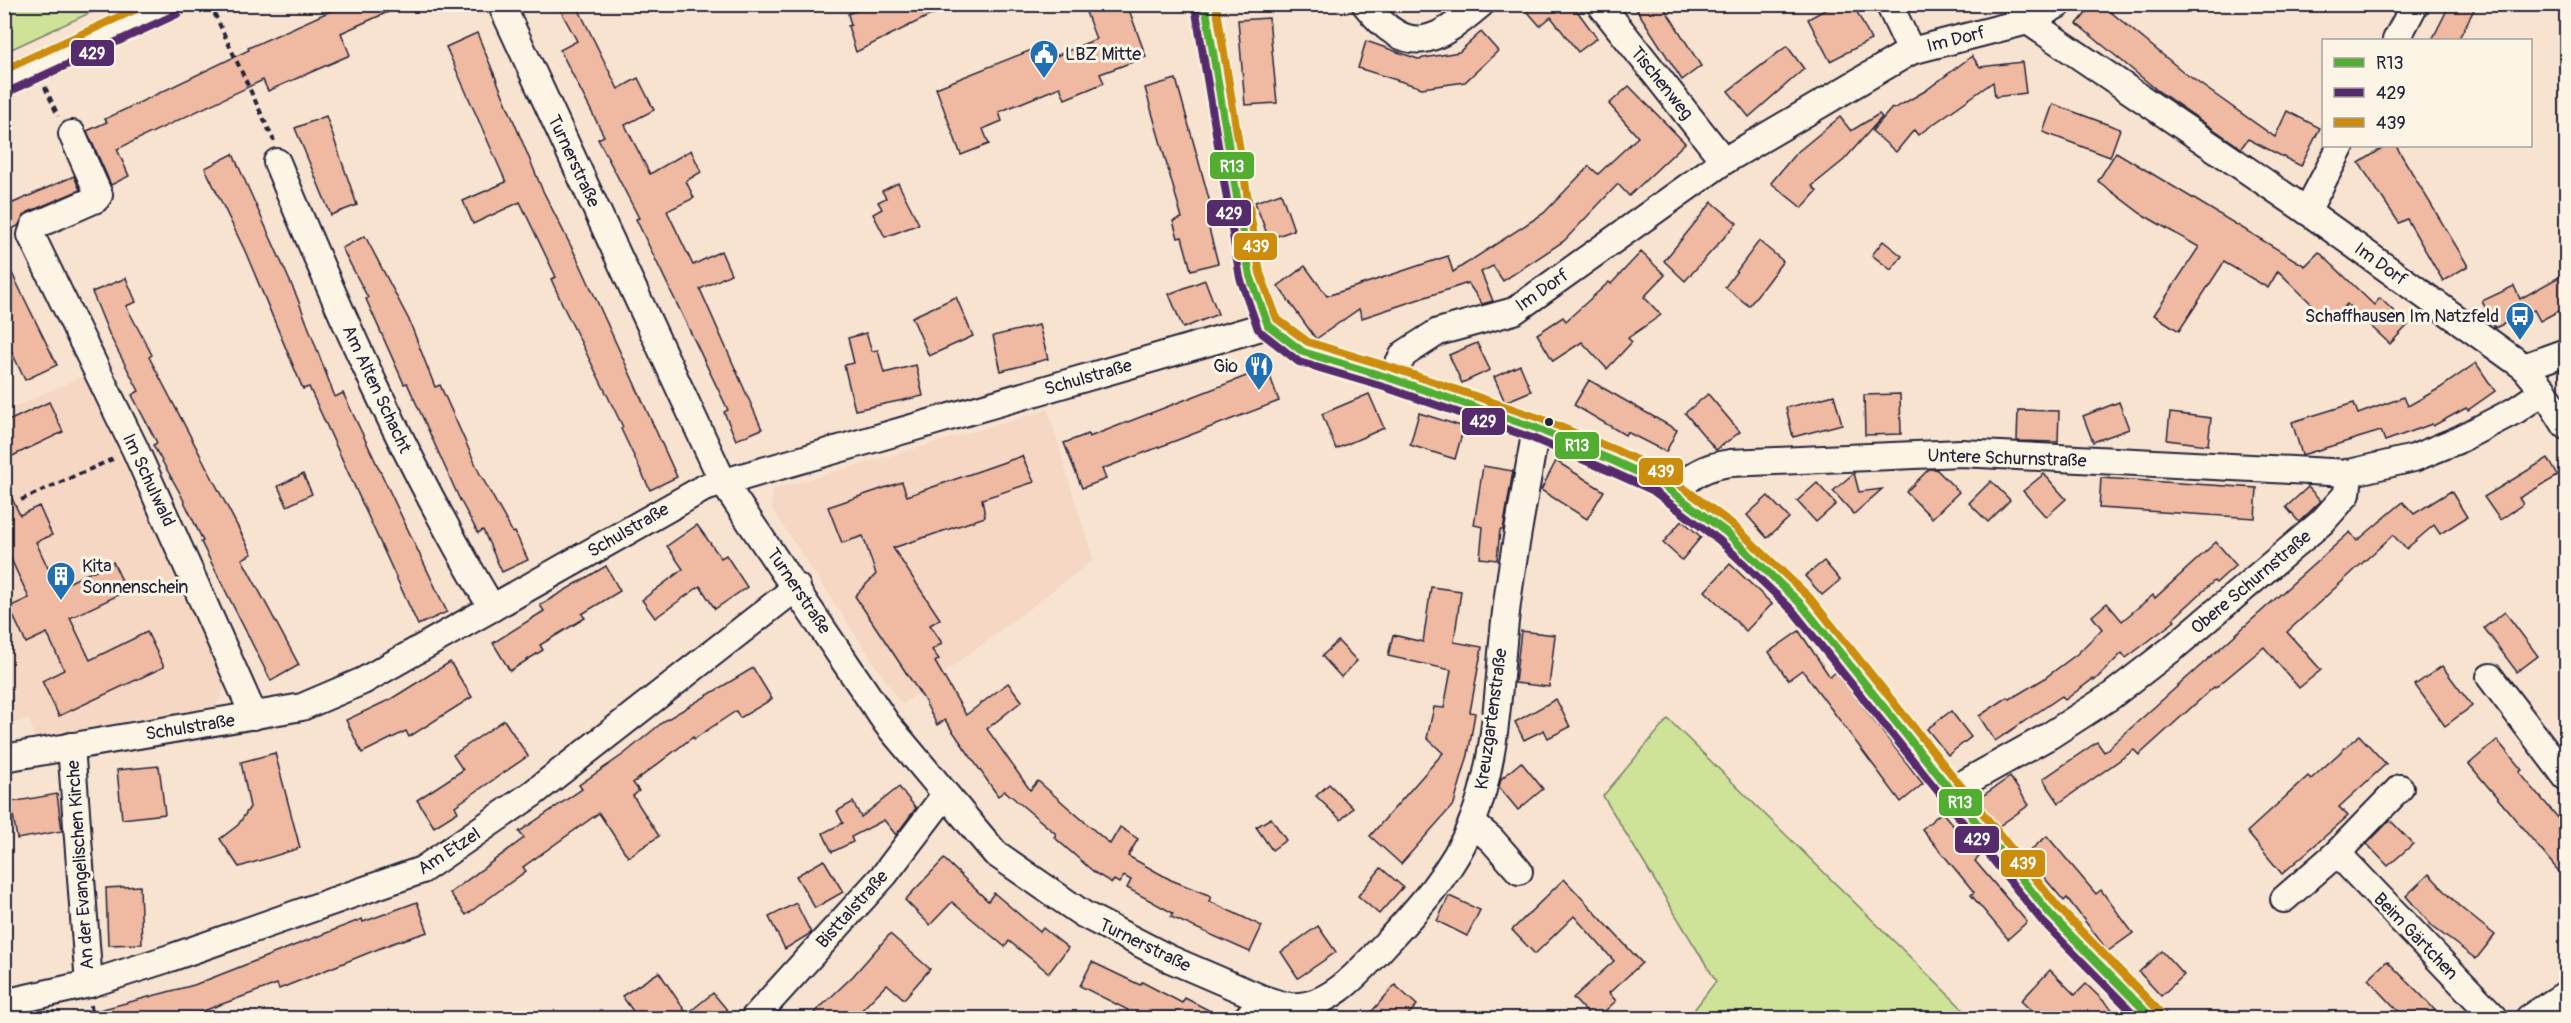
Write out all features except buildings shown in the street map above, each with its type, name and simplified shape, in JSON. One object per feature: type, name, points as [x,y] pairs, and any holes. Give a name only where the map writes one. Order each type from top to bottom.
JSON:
[{"type":"street","points":[[4,82],[173,4]]},
{"type":"street","name":"Turnerstraße","points":[[501,4],[723,482],[797,587],[887,724],[995,853],[1083,914],[1170,959],[1263,999]]},
{"type":"street","points":[[1205,4],[1250,276],[1268,325],[1303,352],[1390,378],[1536,428],[1657,481],[1674,492],[1741,545],[1801,604],[2050,914],[2152,1018]]},
{"type":"street","points":[[1365,4],[1396,33],[1418,42],[1449,31],[1481,4]]},
{"type":"street","name":"Tischenweg","points":[[1600,4],[1724,161]]},
{"type":"street","points":[[1889,4],[1911,51]]},
{"type":"street","points":[[2028,21],[2059,4]]},
{"type":"street","points":[[2397,39],[2415,4]]},
{"type":"street","name":"Im Dorf","points":[[1390,378],[1404,354],[1438,332],[1514,311],[1724,161],[1911,51],[2028,21],[2307,211],[2524,367],[2564,417]]},
{"type":"street","name":"Im Schulwald","points":[[72,134],[99,195],[96,199],[34,226],[31,235],[135,449],[254,716]]},
{"type":"street","points":[[2307,211],[2340,147]]},
{"type":"street","name":"Am Alten Schacht","points":[[277,162],[315,256],[398,437],[441,523],[492,608]]},
{"type":"street","name":"Schulstraße","points":[[4,758],[302,707],[340,692],[681,500],[723,482],[1268,325]]},
{"type":"street","points":[[2524,367],[2566,352]]},
{"type":"street","points":[[2349,473],[2414,458],[2458,440],[2516,410],[2544,391]]},
{"type":"street","name":"Kreuzgartenstraße","points":[[1263,999],[1289,1006],[1307,1005],[1323,999],[1342,986],[1384,945],[1435,886],[1472,823],[1490,749],[1506,609],[1536,428]]},
{"type":"street","name":"Untere Schurnstraße","points":[[1674,492],[1707,466],[1730,463],[1961,453],[2349,473]]},
{"type":"street","name":"Obere Schurnstraße","points":[[1952,790],[2049,736],[2111,696],[2173,648],[2322,522],[2347,494],[2349,473]]},
{"type":"street","name":"Am Etzel","points":[[4,1003],[88,984],[323,907],[400,880],[436,863],[532,794],[797,587]]},
{"type":"street","points":[[2490,677],[2566,777]]},
{"type":"street","name":"An der Evangelischen Kirche","points":[[71,746],[88,984]]},
{"type":"street","points":[[2284,899],[2337,853],[2400,788]]},
{"type":"street","name":"Bisttalstraße","points":[[754,1018],[885,874],[945,795]]},
{"type":"street","points":[[1472,823],[1492,840],[1519,871]]},
{"type":"street","name":"Beim Gärtchen","points":[[2337,853],[2495,1018]]},
{"type":"street","points":[[2529,1018],[2566,994]]},
{"type":"street","points":[[1247,1018],[1263,999]]},
{"type":"path","points":[[210,4],[279,153],[277,162]]},
{"type":"path","points":[[37,68],[65,131],[72,134]]},
{"type":"path","points":[[21,500],[135,449]]},
{"type":"shaded area","points":[[83,376],[226,685],[216,706],[34,737],[30,719],[5,724],[5,411]]},
{"type":"shaded area","points":[[1048,410],[1093,560],[902,705],[772,509],[772,490]]},
{"type":"green space","points":[[4,5],[119,5],[104,11],[98,9],[5,52]]},
{"type":"green space","points":[[1668,719],[1972,1018],[1688,1018],[1716,981],[1603,796]]},
{"type":"transit line","name":"439","points":[[4,70],[147,4]]},
{"type":"transit line","name":"R13","points":[[1205,4],[1250,276],[1268,325]]},
{"type":"transit line","name":"439","points":[[1216,4],[1260,273],[1277,319],[1308,342],[1393,368],[1539,418],[1620,452],[1662,472],[1732,524],[1809,597],[2058,907],[2159,1011]]},
{"type":"transit line","name":"429","points":[[1195,6],[1240,278],[1258,329]]},
{"type":"transit line","name":"429","points":[[8,92],[177,14]]},
{"type":"transit line","name":"R13","points":[[1268,325],[1303,352],[1390,378],[1536,428],[1616,462],[1657,481],[1726,532],[1801,604],[2050,914],[2152,1018]]},
{"type":"transit line","name":"429","points":[[1262,333],[1299,362],[1387,388],[1532,438],[1652,490],[1719,540],[1793,611],[2042,921],[2138,1018]]},
{"type":"place","name":"LBZ Mitte","points":[[1044,80]]},
{"type":"place","name":"Schaffhausen Im Natzfeld","points":[[2520,342]]},
{"type":"place","name":"Gio","points":[[1259,392]]},
{"type":"place","name":"Kita Sonnenschein","points":[[61,602]]}]
